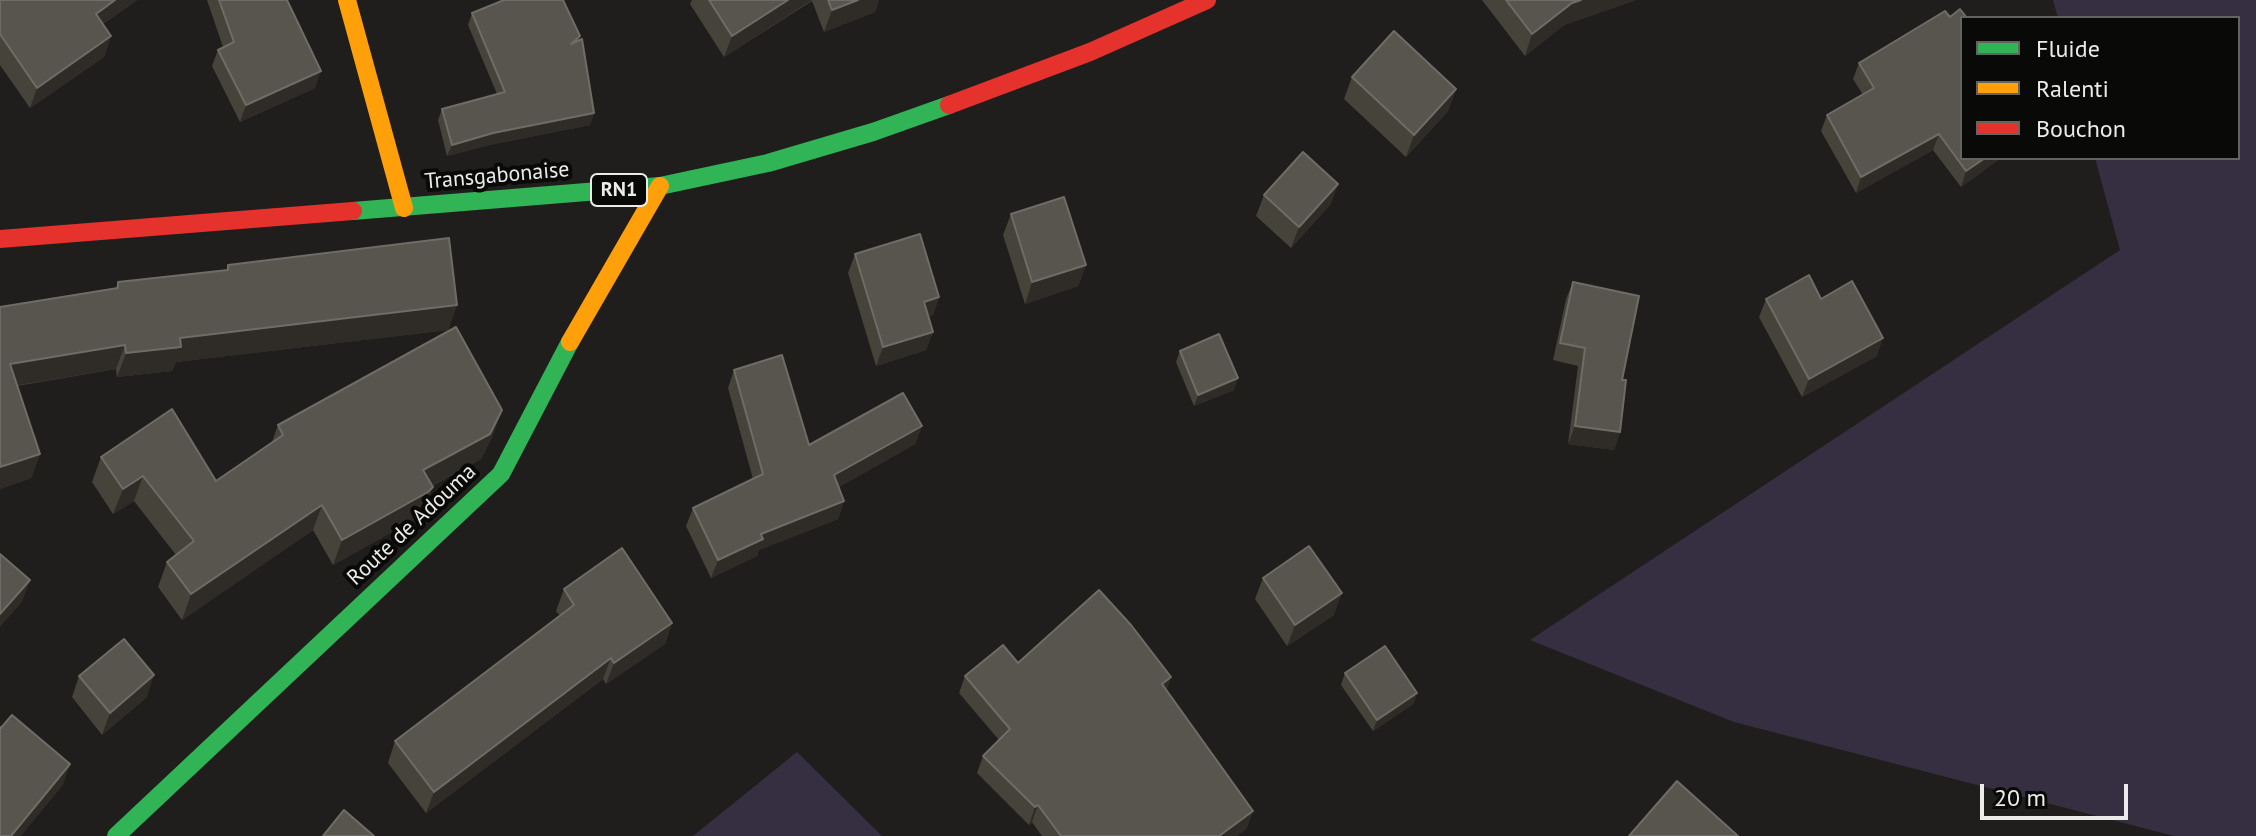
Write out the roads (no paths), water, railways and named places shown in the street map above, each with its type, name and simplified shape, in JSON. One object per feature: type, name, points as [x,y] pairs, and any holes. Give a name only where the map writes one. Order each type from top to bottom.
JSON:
[{"type":"main road","points":[[347,0],[404,208]]},
{"type":"main road","name":"Transgabonaise","points":[[0,239],[660,186],[768,163],[887,127],[1060,64],[1207,0]]},
{"type":"main road","name":"Route de Adouma","points":[[116,836],[501,474],[587,310],[660,186]]}]
